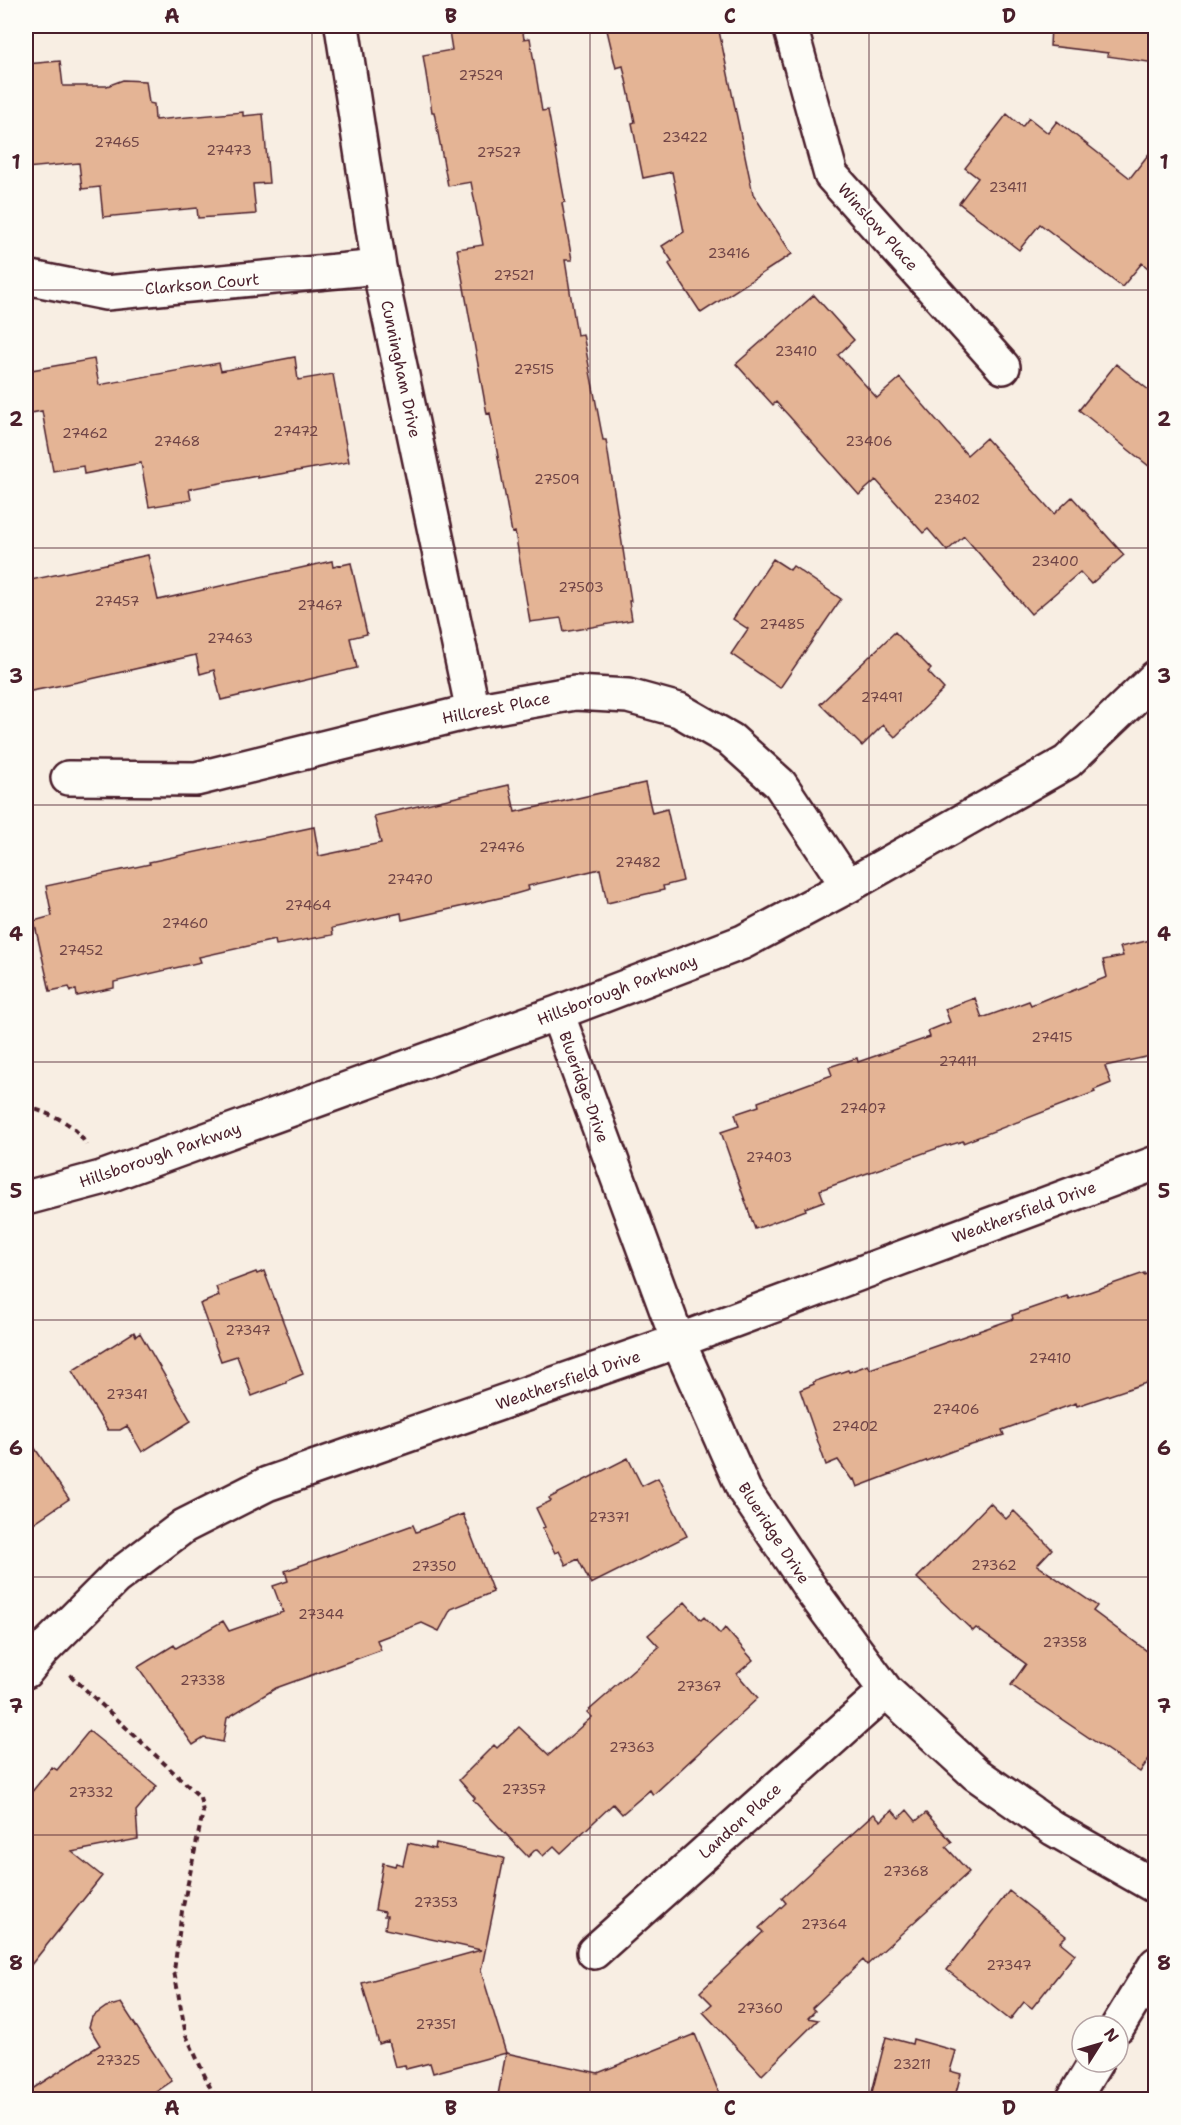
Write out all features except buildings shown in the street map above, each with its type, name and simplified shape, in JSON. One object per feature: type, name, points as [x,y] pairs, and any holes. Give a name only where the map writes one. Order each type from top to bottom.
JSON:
[{"type":"street","name":"Cunningham Drive","points":[[342,26],[379,267],[472,711]]},
{"type":"street","name":"Winslow Place","points":[[790,26],[831,175],[1004,368]]},
{"type":"street","name":"Clarkson Court","points":[[26,277],[106,293],[379,267]]},
{"type":"street","name":"Hillsborough Parkway","points":[[26,1198],[101,1178],[557,1013],[743,942],[848,886],[1067,762],[1155,677]]},
{"type":"street","name":"Hillcrest Place","points":[[68,778],[196,779],[472,711],[575,693],[628,696],[679,710],[730,740],[780,784],[848,886]]},
{"type":"street","name":"Blueridge Drive","points":[[557,1013],[678,1341],[744,1490],[812,1591],[886,1691],[976,1773],[1054,1829],[1155,1887]]},
{"type":"street","name":"Weathersfield Drive","points":[[34,1660],[115,1578],[183,1526],[267,1484],[678,1341],[1155,1163]]},
{"type":"street","name":"Landon Place","points":[[594,1952],[886,1691]]},
{"type":"street","points":[[1125,2014],[1155,1964]]},
{"type":"street","points":[[1073,2100],[1089,2074]]},
{"type":"path","points":[[26,1106],[63,1119],[83,1139],[101,1178]]},
{"type":"path","points":[[34,1660],[200,1797],[203,1812],[182,1911],[174,1971],[186,2035],[216,2100]]}]
